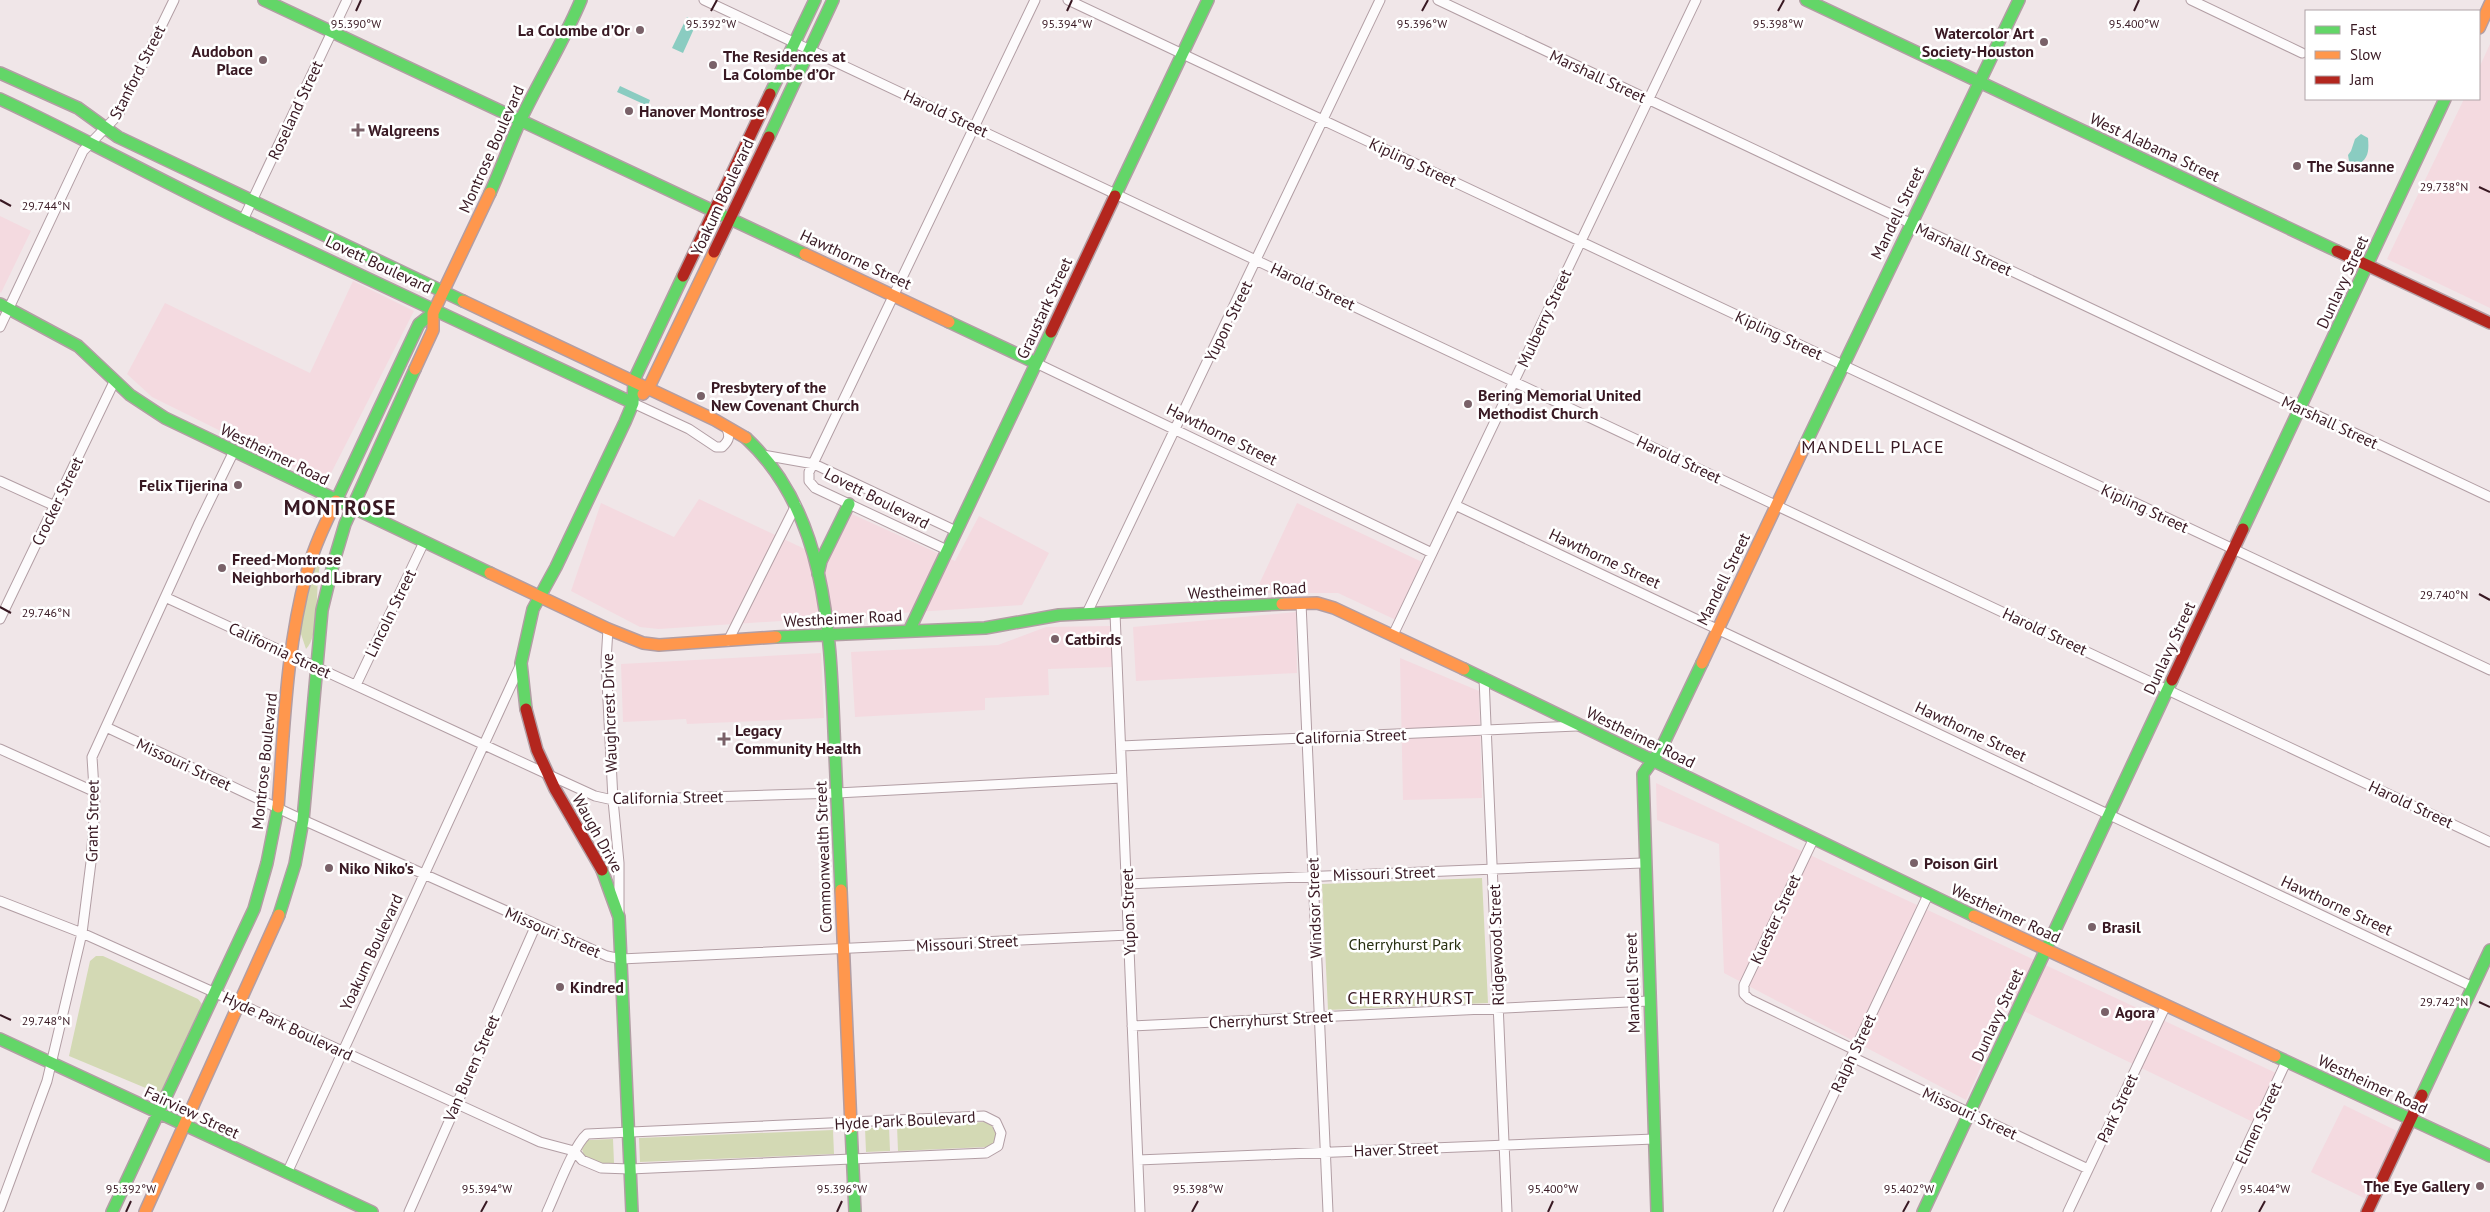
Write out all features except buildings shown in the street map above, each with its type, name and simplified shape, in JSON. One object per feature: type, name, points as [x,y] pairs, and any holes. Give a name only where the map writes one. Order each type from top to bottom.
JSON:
[{"type":"street","name":"Stanford Street","points":[[0,327],[4,306],[81,156],[90,142],[118,115],[174,0]]},
{"type":"street","name":"Hawthorne Street","points":[[264,0],[731,218],[1432,553]]},
{"type":"street","name":"Roseland Street","points":[[243,220],[347,0]]},
{"type":"street","name":"Montrose Boulevard","points":[[145,1212],[283,907],[296,864],[304,820],[322,610],[344,524],[433,330],[434,311],[499,174],[520,121],[548,64],[570,29],[581,0]]},
{"type":"street","name":"Harold Street","points":[[704,0],[975,126],[2490,842]]},
{"type":"street","name":"Yoakum Boulevard","points":[[633,403],[634,380],[815,0]]},
{"type":"street","name":"Yoakum Boulevard","points":[[540,597],[633,403],[649,387],[833,0]]},
{"type":"street","points":[[814,464],[1035,0]]},
{"type":"street","name":"Kipling Street","points":[[1068,0],[2490,670]]},
{"type":"street","name":"Graustark Street","points":[[909,631],[1208,0]]},
{"type":"street","name":"Yupon Street","points":[[1087,614],[1380,0]]},
{"type":"street","name":"Marshall Street","points":[[1438,0],[2490,497]]},
{"type":"street","name":"Mulberry Street","points":[[1393,636],[1696,0]]},
{"type":"street","name":"West Alabama Street","points":[[1806,0],[2490,323]]},
{"type":"street","name":"Mandell Street","points":[[1657,1212],[1642,863],[1643,774],[1660,751],[1842,365],[2019,0]]},
{"type":"street","points":[[2191,0],[2302,53]]},
{"type":"street","points":[[2480,26],[2490,4]]},
{"type":"street","name":"Lovett Boulevard","points":[[0,74],[78,108],[106,127],[118,138],[649,387],[726,426],[745,438],[763,455],[814,464],[956,531]]},
{"type":"street","name":"Lovett Boulevard","points":[[0,99],[90,142],[104,152],[243,220],[689,429],[716,447],[722,447],[728,442],[729,435],[726,426]]},
{"type":"street","name":"Dunlavy Street","points":[[1923,1212],[2446,100]]},
{"type":"street","name":"Westheimer Road","points":[[4,306],[75,345],[114,382],[148,408],[351,508],[608,629],[643,643],[728,641],[830,634],[985,628],[1038,618],[1087,614],[1301,603],[1317,603],[1334,608],[1484,678],[1928,895],[2490,1156]]},
{"type":"street","name":"Montrose Boulevard","points":[[112,1212],[254,909],[267,863],[278,808],[290,654],[307,572],[318,539],[419,324],[434,311]]},
{"type":"street","name":"Crocker Street","points":[[0,619],[114,382]]},
{"type":"street","name":"Grant Street","points":[[0,1208],[52,1063],[82,933],[92,862],[95,805],[92,757],[198,525],[234,451]]},
{"type":"street","name":"Commonwealth Street","points":[[763,455],[782,479],[796,504],[827,607],[830,634],[855,1212]]},
{"type":"street","name":"Lovett Boulevard","points":[[814,464],[809,472],[809,481],[816,488],[947,550]]},
{"type":"street","points":[[0,481],[54,506]]},
{"type":"street","points":[[728,641],[796,504]]},
{"type":"street","points":[[818,575],[821,561],[849,504]]},
{"type":"street","name":"Hawthorne Street","points":[[1455,505],[2472,987]]},
{"type":"street","name":"Lincoln Street","points":[[356,685],[424,542]]},
{"type":"street","name":"Waugh Drive","points":[[540,597],[530,616],[521,663],[525,706],[530,728],[547,774],[593,852],[604,874],[619,917],[632,1212]]},
{"type":"street","name":"California Street","points":[[166,598],[595,796],[613,800],[837,793],[1122,778]]},
{"type":"street","name":"Windsor Street","points":[[1301,603],[1328,1212]]},
{"type":"street","name":"Yupon Street","points":[[1115,613],[1140,1212]]},
{"type":"street","name":"Waughcrest Drive","points":[[608,629],[606,661],[613,800],[619,863],[619,917]]},
{"type":"street","name":"Yoakum Boulevard","points":[[287,1173],[521,663]]},
{"type":"street","name":"Ridgewood Street","points":[[1484,678],[1507,1212]]},
{"type":"street","name":"California Street","points":[[1121,746],[1582,726]]},
{"type":"street","name":"Missouri Street","points":[[106,727],[304,820],[536,925],[603,955],[621,959],[1128,936]]},
{"type":"street","points":[[0,749],[93,791]]},
{"type":"street","name":"Kuester Street","points":[[1749,999],[1744,994],[1744,985],[1814,838]]},
{"type":"street","name":"Missouri Street","points":[[1126,884],[1642,863]]},
{"type":"street","name":"Ralph Street","points":[[1778,1212],[1928,895]]},
{"type":"street","name":"Hyde Park Boulevard","points":[[0,903],[82,933],[540,1142],[574,1151],[582,1160],[601,1168],[630,1169],[986,1153],[998,1146],[1002,1133],[996,1122],[984,1116],[587,1134],[580,1140],[574,1151]]},
{"type":"street","name":"Van Buren Street","points":[[408,1212],[536,925]]},
{"type":"street","points":[[2367,1212],[2490,950]]},
{"type":"street","name":"Missouri Street","points":[[1749,999],[1970,1113],[2088,1169]]},
{"type":"street","name":"Cherryhurst Street","points":[[1132,1026],[1649,1001]]},
{"type":"street","name":"Park Street","points":[[2068,1212],[2166,1005]]},
{"type":"street","name":"Fairview Street","points":[[0,1038],[157,1114],[372,1212]]},
{"type":"street","name":"Elmen Street","points":[[2216,1212],[2286,1062]]},
{"type":"street","name":"Haver Street","points":[[1138,1160],[1654,1139]]},
{"type":"street","points":[[547,1212],[574,1151]]},
{"type":"shaded area","points":[[687,17],[697,22],[683,53],[672,48]]},
{"type":"shaded area","points":[[2490,44],[2490,308],[2387,259],[2464,100],[2480,100],[2480,66]]},
{"type":"shaded area","points":[[620,86],[650,100],[648,106],[617,92]]},
{"type":"shaded area","points":[[2361,134],[2368,138],[2368,150],[2364,160],[2356,165],[2349,161],[2348,155],[2355,139]]},
{"type":"shaded area","points":[[0,216],[31,231],[1,293],[0,292]]},
{"type":"shaded area","points":[[353,281],[414,311],[326,483],[152,397],[127,374],[165,303],[310,373]]},
{"type":"shaded area","points":[[699,499],[828,560],[852,514],[955,561],[979,516],[1049,553],[1022,605],[659,629],[640,627],[571,591],[601,503],[674,537]]},
{"type":"shaded area","points":[[1297,503],[1422,562],[1396,620],[1338,593],[1255,593]]},
{"type":"shaded area","points":[[1296,612],[1297,673],[1136,681],[1133,627]]},
{"type":"shaded area","points":[[1111,626],[1113,667],[1048,669],[1049,695],[985,698],[985,710],[855,717],[851,652],[998,645],[1046,627]]},
{"type":"shaded area","points":[[821,653],[824,718],[687,724],[686,719],[623,722],[621,664]]},
{"type":"shaded area","points":[[1400,658],[1479,691],[1482,798],[1403,800]]},
{"type":"shaded area","points":[[1656,783],[2276,1073],[2253,1122],[2009,1004],[1966,1100],[1724,973],[1719,844],[1657,820]]},
{"type":"shaded area","points":[[2344,1105],[2401,1133],[2366,1199],[2311,1172]]},
{"type":"green space","points":[[315,563],[320,565],[315,623],[310,643],[306,649],[300,631]]},
{"type":"green space","name":"Cherryhurst Park","points":[[1482,878],[1488,1003],[1328,1010],[1322,884]]},
{"type":"green space","points":[[96,956],[103,956],[198,999],[202,1004],[160,1094],[69,1056],[90,961]]},
{"type":"green space","points":[[985,1122],[992,1126],[996,1134],[994,1143],[986,1147],[898,1151],[897,1126]]},
{"type":"green space","points":[[889,1127],[890,1151],[866,1152],[865,1128]]},
{"type":"green space","points":[[833,1130],[834,1154],[640,1162],[639,1138]]},
{"type":"green space","points":[[613,1139],[614,1163],[601,1164],[584,1156],[582,1149],[588,1140]]},
{"type":"traffic: fast","points":[[264,0],[805,254]]},
{"type":"traffic: fast","points":[[490,193],[521,119],[581,0]]},
{"type":"traffic: fast","points":[[770,94],[815,0]]},
{"type":"traffic: fast","points":[[769,137],[833,0]]},
{"type":"traffic: fast","points":[[1115,196],[1208,0]]},
{"type":"traffic: fast","points":[[1806,0],[2337,251]]},
{"type":"traffic: fast","points":[[1805,445],[2019,0]]},
{"type":"traffic: fast","points":[[0,73],[78,108],[118,137],[463,301]]},
{"type":"traffic: fast","points":[[0,99],[243,220],[633,403]]},
{"type":"traffic: fast","points":[[2243,529],[2445,100]]},
{"type":"traffic: fast","points":[[526,709],[521,663],[533,609],[556,567],[625,422],[633,403],[634,380],[683,276]]},
{"type":"traffic: fast","points":[[0,304],[78,346],[130,395],[165,418],[490,573]]},
{"type":"traffic: fast","points":[[336,501],[419,324],[433,313]]},
{"type":"traffic: fast","points":[[949,322],[1036,363]]},
{"type":"traffic: fast","points":[[909,631],[1051,332]]},
{"type":"traffic: fast","points":[[279,915],[295,864],[303,820],[322,610],[334,561],[345,524],[415,369]]},
{"type":"traffic: fast","points":[[746,438],[773,468],[793,501],[808,536],[818,574],[830,653],[841,890]]},
{"type":"traffic: fast","points":[[818,574],[821,561],[849,504]]},
{"type":"traffic: fast","points":[[776,637],[985,628],[1059,615],[1282,604]]},
{"type":"traffic: fast","points":[[1657,1212],[1643,774],[1661,749],[1702,663]]},
{"type":"traffic: fast","points":[[1464,669],[1974,916]]},
{"type":"traffic: fast","points":[[1923,1212],[2172,680]]},
{"type":"traffic: fast","points":[[112,1212],[254,909],[267,863],[278,807]]},
{"type":"traffic: fast","points":[[602,870],[619,917],[632,1212]]},
{"type":"traffic: fast","points":[[2422,1095],[2490,950]]},
{"type":"traffic: fast","points":[[0,1039],[372,1212]]},
{"type":"traffic: fast","points":[[2275,1056],[2490,1156]]},
{"type":"traffic: fast","points":[[851,1127],[855,1212]]},
{"type":"traffic: slow","points":[[2480,26],[2490,4]]},
{"type":"traffic: slow","points":[[415,369],[433,330],[433,313],[490,193]]},
{"type":"traffic: slow","points":[[643,394],[649,387],[714,252]]},
{"type":"traffic: slow","points":[[805,254],[949,322]]},
{"type":"traffic: slow","points":[[463,301],[715,420],[746,438]]},
{"type":"traffic: slow","points":[[1702,663],[1805,445]]},
{"type":"traffic: slow","points":[[278,807],[287,689],[294,630],[307,572],[320,536],[336,501]]},
{"type":"traffic: slow","points":[[490,573],[608,629],[643,643],[659,645],[776,637]]},
{"type":"traffic: slow","points":[[1282,604],[1317,603],[1334,608],[1464,669]]},
{"type":"traffic: slow","points":[[841,890],[851,1127]]},
{"type":"traffic: slow","points":[[145,1212],[279,915]]},
{"type":"traffic: slow","points":[[1974,916],[2275,1056]]},
{"type":"traffic: jam","points":[[683,276],[770,94]]},
{"type":"traffic: jam","points":[[714,252],[769,137]]},
{"type":"traffic: jam","points":[[1051,332],[1115,196]]},
{"type":"traffic: jam","points":[[2337,251],[2490,323]]},
{"type":"traffic: jam","points":[[2172,680],[2243,529]]},
{"type":"traffic: jam","points":[[526,709],[537,750],[555,789],[602,870]]},
{"type":"traffic: jam","points":[[2367,1212],[2422,1095]]},
{"type":"place","name":"La Colombe d'Or","points":[[640,30]]},
{"type":"place","name":"Watercolor Art Society-Houston","points":[[2044,42]]},
{"type":"place","name":"Audobon Place","points":[[263,60]]},
{"type":"place","name":"The Residences at La Colombe d’Or","points":[[713,65]]},
{"type":"place","name":"Hanover Montrose","points":[[629,111]]},
{"type":"place","name":"Walgreens","points":[[358,130]]},
{"type":"place","name":"The Susanne","points":[[2297,166]]},
{"type":"place","name":"Presbytery of the New Covenant Church","points":[[701,396]]},
{"type":"place","name":"Bering Memorial United Methodist Church","points":[[1468,404]]},
{"type":"place","name":"Felix Tijerina","points":[[238,485]]},
{"type":"place","name":"Freed-Montrose Neighborhood Library","points":[[222,568]]},
{"type":"place","name":"Catbirds","points":[[1055,639]]},
{"type":"place","name":"Legacy Community Health","points":[[724,739]]},
{"type":"place","name":"Poison Girl","points":[[1914,863]]},
{"type":"place","name":"Niko Niko's","points":[[329,868]]},
{"type":"place","name":"Brasil","points":[[2092,927]]},
{"type":"place","name":"Kindred","points":[[560,987]]},
{"type":"place","name":"Agora","points":[[2105,1012]]},
{"type":"place","name":"The Eye Gallery","points":[[2480,1186]]},
{"type":"district","name":"MANDELL PLACE","points":[[1873,447]]},
{"type":"district","name":"MONTROSE","points":[[340,508]]},
{"type":"district","name":"CHERRYHURST","points":[[1411,998]]}]
